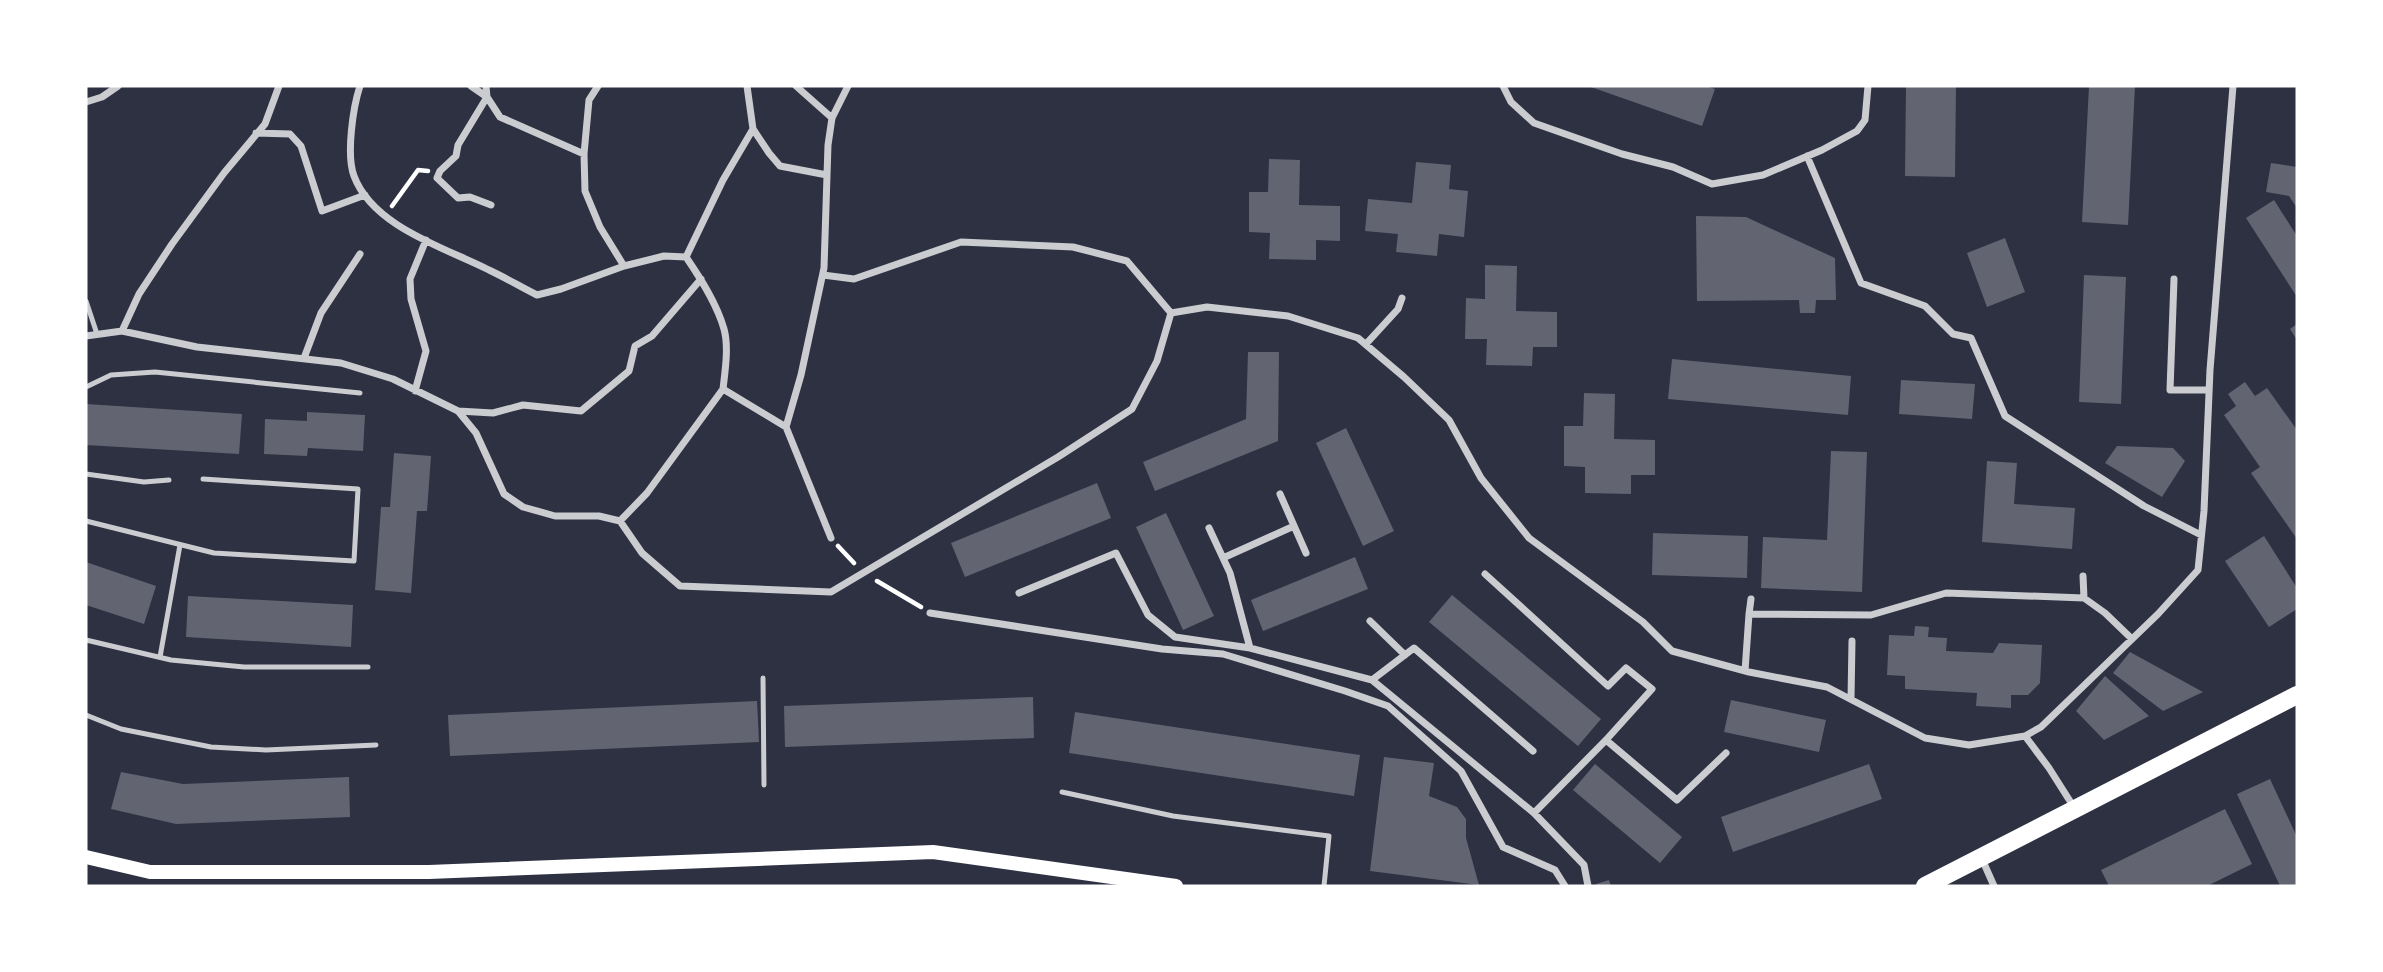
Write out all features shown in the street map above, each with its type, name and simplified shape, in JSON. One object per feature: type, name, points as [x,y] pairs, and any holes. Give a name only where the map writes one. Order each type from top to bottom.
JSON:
[{"type":"main road","points":[[1925,886],[2297,695]]},
{"type":"main road","points":[[86,857],[150,872],[429,872],[933,852],[1176,886]]},
{"type":"street","points":[[86,102],[102,97],[118,86]]},
{"type":"street","points":[[122,331],[139,294],[172,244],[224,173],[265,124],[279,86]]},
{"type":"street","points":[[360,86],[354,105],[351,138],[353,176],[365,195],[396,225],[537,295],[624,266],[664,256],[686,257]]},
{"type":"street","points":[[471,86],[487,97],[500,117],[584,154]]},
{"type":"street","points":[[486,86],[487,97],[458,145],[456,156],[440,171],[437,178],[458,198],[470,197],[491,205]]},
{"type":"street","points":[[598,86],[589,100],[584,154],[585,191],[600,227],[624,266]]},
{"type":"street","points":[[747,86],[753,128],[780,166],[827,175]]},
{"type":"street","points":[[796,86],[832,118]]},
{"type":"street","points":[[786,427],[801,375],[823,275],[832,118],[848,86]]},
{"type":"street","points":[[1503,86],[1511,102],[1534,123],[1622,154],[1673,167],[1712,184],[1763,175],[1857,131],[1865,120],[1868,86]]},
{"type":"street","points":[[1171,313],[1207,307],[1288,316],[1358,338],[1449,420],[1481,478],[1529,538],[1643,622],[1672,651],[1827,687],[1925,738],[1969,745],[2025,736],[2041,727],[2132,639],[2198,570],[2233,86]]},
{"type":"street","points":[[686,257],[723,180],[753,128]]},
{"type":"street","points":[[257,133],[290,134],[301,146],[322,211],[365,195]]},
{"type":"street","points":[[1807,156],[1861,283],[1926,306],[1953,334],[1971,338],[2005,416],[2144,506],[2201,535]]},
{"type":"street","points":[[415,390],[426,351],[411,299],[410,279],[426,240]]},
{"type":"street","points":[[823,275],[854,279],[961,242],[1073,247],[1127,261],[1171,313]]},
{"type":"street","points":[[304,358],[321,313],[360,254]]},
{"type":"street","points":[[620,521],[648,493],[723,389],[725,331],[701,279],[686,257]]},
{"type":"street","points":[[86,336],[122,331],[197,346],[341,363],[393,379],[458,411],[493,413],[523,405],[581,411],[629,371],[635,346],[652,336],[701,279]]},
{"type":"street","points":[[2174,279],[2170,390],[2209,390]]},
{"type":"street","points":[[1366,344],[1398,309],[1402,298]]},
{"type":"street","points":[[458,411],[476,433],[504,494],[523,506],[555,516],[599,516],[620,521],[642,553],[680,586],[831,592],[1058,457],[1132,409],[1157,361],[1171,313]]},
{"type":"street","points":[[723,389],[786,427],[831,538]]},
{"type":"street","points":[[1280,494],[1306,553]]},
{"type":"street","points":[[1223,558],[1294,526]]},
{"type":"street","points":[[1209,528],[1230,573],[1250,649]]},
{"type":"street","points":[[1020,593],[1116,553],[1148,615],[1175,637],[1250,649],[1372,680],[1534,813],[1584,866],[1588,886]]},
{"type":"street","points":[[1485,574],[1608,686],[1626,668],[1652,689],[1534,813]]},
{"type":"street","points":[[2083,576],[2084,598]]},
{"type":"street","points":[[1749,614],[1871,615],[1946,593],[2084,598],[2105,613],[2132,639]]},
{"type":"street","points":[[1745,670],[1751,599]]},
{"type":"street","points":[[930,613],[1162,649],[1223,654],[1388,706],[1461,771],[1503,847],[1555,870],[1565,886]]},
{"type":"street","points":[[1370,621],[1405,655]]},
{"type":"street","points":[[1851,699],[1852,641]]},
{"type":"street","points":[[1372,680],[1414,648],[1533,751]]},
{"type":"street","points":[[2025,736],[2076,810]]},
{"type":"street","points":[[1606,740],[1677,800],[1726,753]]},
{"type":"street","points":[[1981,859],[1994,886]]},
{"type":"lane","points":[[86,301],[97,334]]},
{"type":"lane","points":[[86,387],[111,374],[155,372],[360,393]]},
{"type":"lane","points":[[86,474],[144,482],[169,480]]},
{"type":"lane","points":[[86,521],[214,553],[354,561],[358,489],[203,480]]},
{"type":"lane","points":[[160,657],[180,545]]},
{"type":"lane","points":[[86,640],[160,657],[244,667],[368,667]]},
{"type":"lane","points":[[763,678],[764,786]]},
{"type":"lane","points":[[86,715],[121,729],[211,747],[266,750],[376,745]]},
{"type":"lane","points":[[1062,792],[1173,816],[1329,836],[1324,886]]},
{"type":"path","points":[[385,215],[418,170],[427,170],[437,178]]},
{"type":"path","points":[[831,538],[863,572],[930,613]]},
{"type":"building","points":[[1588,86],[1706,86],[1715,89],[1702,126]]},
{"type":"building","points":[[1906,86],[1956,86],[1955,177],[1905,176]]},
{"type":"building","points":[[2089,86],[2135,86],[2128,225],[2082,222]]},
{"type":"building","points":[[1269,159],[1300,160],[1299,205],[1340,206],[1340,241],[1316,240],[1316,260],[1269,259],[1270,233],[1249,232],[1249,192],[1268,192]]},
{"type":"building","points":[[1416,162],[1451,165],[1449,189],[1468,191],[1464,237],[1439,234],[1437,256],[1396,252],[1398,234],[1365,231],[1368,199],[1412,203]]},
{"type":"building","points":[[2271,163],[2297,167],[2297,208],[2289,196],[2266,192]]},
{"type":"building","points":[[2274,200],[2297,236],[2297,297],[2246,218]]},
{"type":"building","points":[[1696,216],[1746,217],[1835,258],[1836,300],[1816,300],[1815,313],[1800,313],[1799,300],[1697,301]]},
{"type":"building","points":[[2005,238],[2025,292],[1987,307],[1967,253]]},
{"type":"building","points":[[1485,265],[1517,266],[1516,311],[1557,312],[1557,347],[1533,347],[1532,366],[1486,365],[1487,339],[1465,339],[1466,298],[1485,299]]},
{"type":"building","points":[[2084,275],[2126,277],[2121,404],[2079,402]]},
{"type":"building","points":[[2297,324],[2297,340],[2290,329]]},
{"type":"building","points":[[1248,352],[1279,352],[1278,441],[1155,491],[1143,462],[1246,419]]},
{"type":"building","points":[[1672,359],[1851,376],[1848,415],[1668,399]]},
{"type":"building","points":[[1901,380],[1975,384],[1972,419],[1899,414]]},
{"type":"building","points":[[2245,382],[2255,396],[2267,388],[2297,430],[2297,539],[2251,473],[2260,467],[2224,415],[2236,406],[2228,394]]},
{"type":"building","points":[[1584,393],[1615,394],[1614,439],[1655,440],[1655,475],[1631,475],[1631,494],[1585,493],[1585,467],[1564,466],[1564,426],[1583,426]]},
{"type":"building","points":[[86,404],[242,414],[239,454],[86,445]]},
{"type":"building","points":[[307,412],[365,415],[363,451],[308,448],[307,456],[264,454],[265,419],[307,421]]},
{"type":"building","points":[[1346,428],[1394,531],[1363,546],[1316,443]]},
{"type":"building","points":[[2117,446],[2173,448],[2185,461],[2162,497],[2105,463]]},
{"type":"building","points":[[1831,451],[1867,452],[1862,592],[1761,588],[1763,537],[1827,540]]},
{"type":"building","points":[[394,453],[431,456],[427,511],[417,511],[411,593],[375,590],[381,507],[390,507]]},
{"type":"building","points":[[1987,461],[2017,463],[2014,504],[2075,508],[2072,549],[1982,542]]},
{"type":"building","points":[[1097,483],[1111,518],[965,577],[951,543]]},
{"type":"building","points":[[1166,513],[1214,616],[1183,630],[1136,527]]},
{"type":"building","points":[[1653,533],[1748,536],[1747,578],[1652,575]]},
{"type":"building","points":[[2264,536],[2297,588],[2297,609],[2269,627],[2225,561]]},
{"type":"building","points":[[1355,557],[1368,589],[1263,631],[1251,600]]},
{"type":"building","points":[[86,562],[156,586],[144,624],[86,605]]},
{"type":"building","points":[[1452,595],[1601,719],[1578,746],[1429,622]]},
{"type":"building","points":[[188,596],[353,605],[351,647],[186,637]]},
{"type":"building","points":[[1915,626],[1929,627],[1928,637],[1947,638],[1946,651],[1993,653],[1999,643],[2042,645],[2040,683],[2028,695],[2011,695],[2011,708],[1976,706],[1977,693],[1905,689],[1905,676],[1887,675],[1889,635],[1914,636]]},
{"type":"building","points":[[2130,652],[2203,692],[2163,711],[2113,673]]},
{"type":"building","points":[[2105,676],[2149,716],[2104,740],[2076,711]]},
{"type":"building","points":[[1033,697],[1034,738],[785,747],[784,706]]},
{"type":"building","points":[[1731,700],[1826,720],[1819,752],[1724,732]]},
{"type":"building","points":[[757,701],[759,742],[450,756],[448,715]]},
{"type":"building","points":[[1075,712],[1360,755],[1354,796],[1069,753]]},
{"type":"building","points":[[1384,757],[1434,763],[1429,796],[1457,807],[1466,819],[1466,838],[1479,885],[1370,871]]},
{"type":"building","points":[[1595,764],[1682,837],[1660,863],[1573,790]]},
{"type":"building","points":[[1869,764],[1882,799],[1733,852],[1721,817]]},
{"type":"building","points":[[121,772],[183,784],[349,777],[350,817],[176,824],[111,809]]},
{"type":"building","points":[[2270,779],[2297,837],[2297,886],[2280,886],[2237,794]]},
{"type":"building","points":[[2225,809],[2252,864],[2207,886],[2109,886],[2101,870]]},
{"type":"building","points":[[1609,880],[1611,886],[1596,886],[1596,884]]}]
